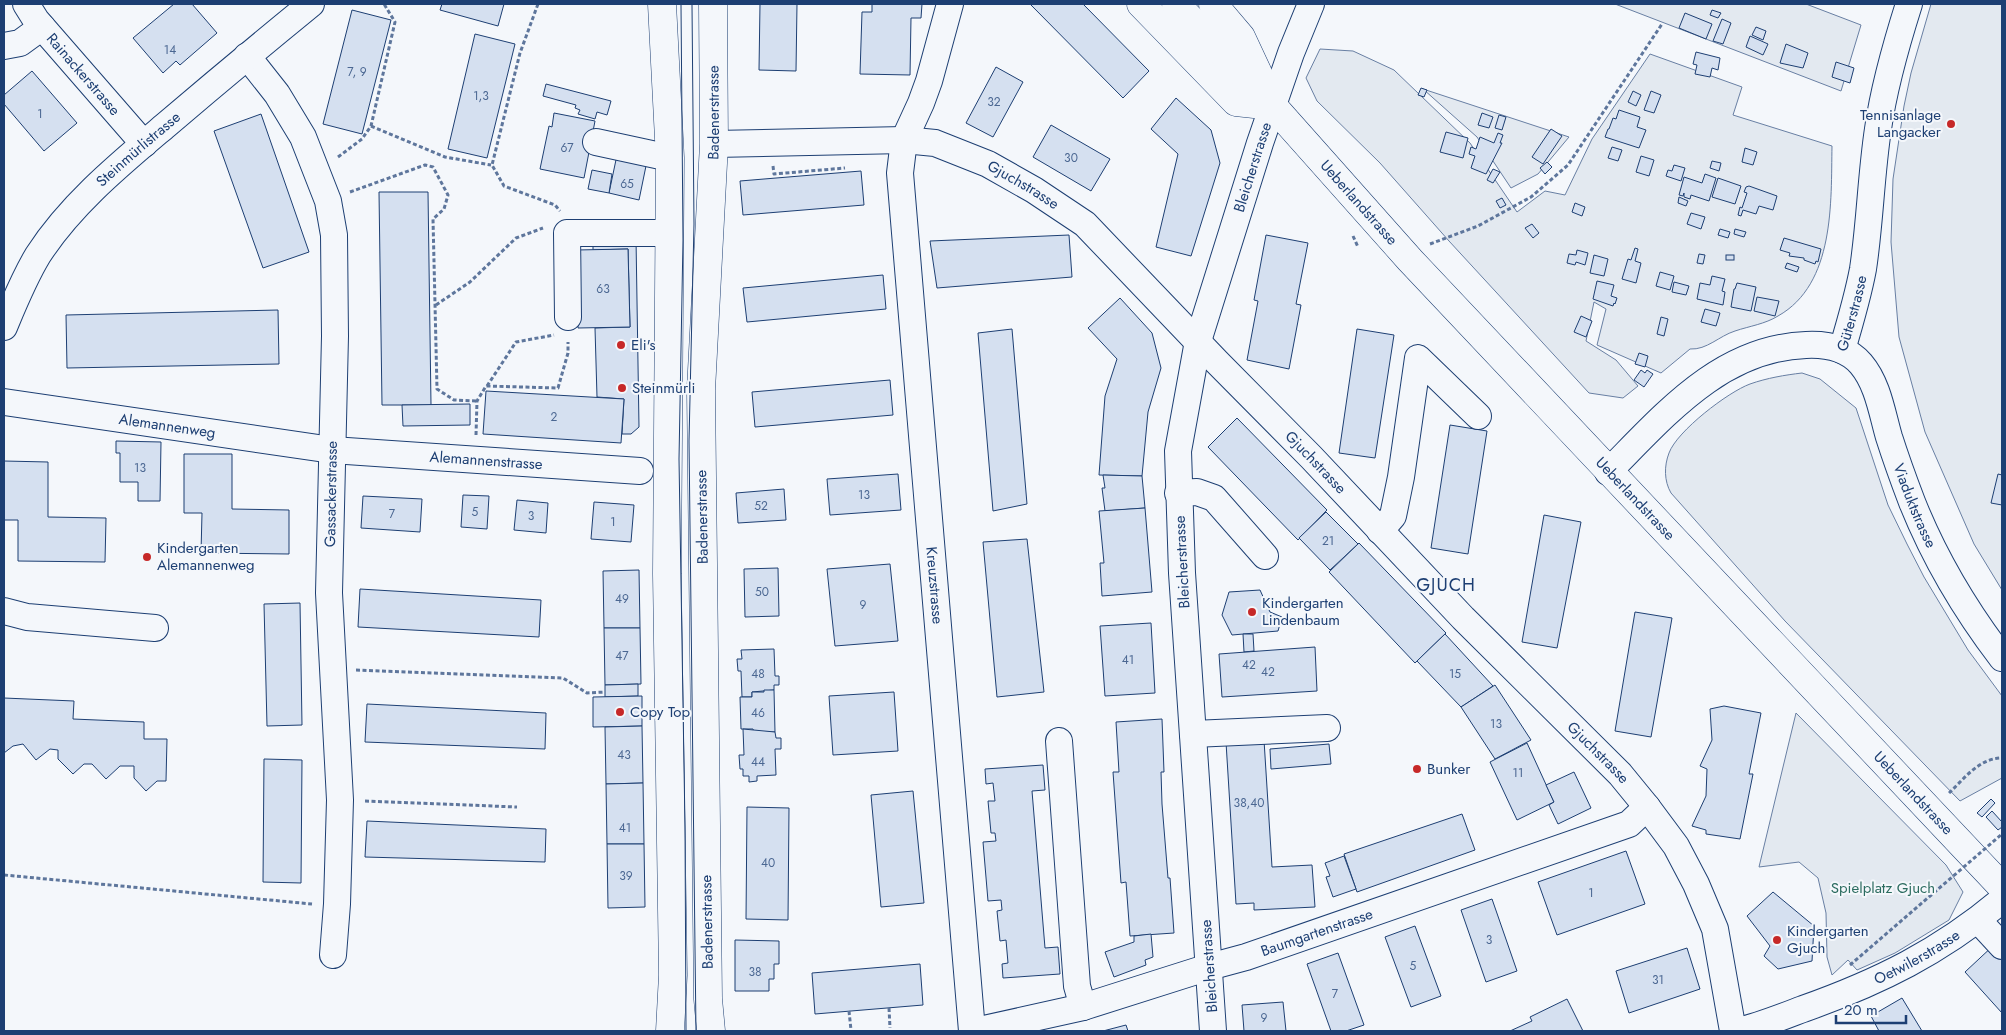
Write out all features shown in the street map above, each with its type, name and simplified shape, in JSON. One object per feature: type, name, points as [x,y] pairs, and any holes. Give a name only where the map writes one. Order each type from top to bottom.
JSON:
[{"type":"main road","points":[[662,4],[670,158],[667,474],[673,975],[670,1031]]},
{"type":"main road","name":"Badenerstrasse","points":[[711,1031],[708,999],[701,417],[704,304],[714,144],[713,4]]},
{"type":"main road","points":[[1141,4],[1236,102],[1273,106]]},
{"type":"main road","name":"Ueberlandstrasse","points":[[1176,4],[1273,106],[1410,260],[1608,472],[2002,887]]},
{"type":"main road","name":"Ueberlandstrasse","points":[[1213,4],[1241,37],[1273,106]]},
{"type":"main road","points":[[670,158],[714,144]]},
{"type":"street","name":"Rainackerstrasse","points":[[26,4],[42,27],[144,144]]},
{"type":"street","name":"Steinmürlistrasse","points":[[4,327],[10,296],[66,219],[98,185],[247,56],[312,4]]},
{"type":"street","name":"Kreuzstrasse","points":[[950,4],[929,81],[904,140],[900,173],[972,1031]]},
{"type":"street","name":"Bleicherstrasse","points":[[1213,1031],[1182,573],[1178,451],[1198,341],[1290,53],[1311,4]]},
{"type":"street","name":"Güterstrasse","points":[[1608,472],[1678,403],[1697,386],[1718,372],[1758,354],[1779,348],[1816,344],[1842,350],[1863,266],[1872,169],[1884,93],[1909,4]]},
{"type":"street","points":[[4,46],[20,43],[42,27]]},
{"type":"street","name":"Gassackerstrasse","points":[[247,56],[277,94],[303,138],[328,201],[334,235],[335,336],[329,593],[340,800],[337,904],[332,955]]},
{"type":"street","name":"Gjuchstrasse","points":[[714,144],[904,140],[935,143],[988,164],[1034,190],[1085,224],[1463,618],[1620,774],[1647,807],[1676,846],[1696,884],[1715,929],[1733,1031]]},
{"type":"street","points":[[596,142],[670,158]]},
{"type":"street","points":[[568,325],[567,226],[670,233]]},
{"type":"street","name":"Viaduktstrasse","points":[[1842,350],[1860,363],[1868,374],[1878,397],[1909,495],[1930,540],[1964,604],[2002,658]]},
{"type":"street","points":[[1380,531],[1393,516],[1401,477],[1418,358],[1478,416]]},
{"type":"street","name":"Alemannenweg","points":[[4,402],[332,450]]},
{"type":"street","name":"Alemannenstrasse","points":[[332,450],[476,458],[640,471]]},
{"type":"street","points":[[1178,493],[1197,492],[1214,498],[1266,556]]},
{"type":"street","points":[[4,611],[27,617],[155,628]]},
{"type":"street","points":[[1193,734],[1327,728]]},
{"type":"street","points":[[1059,741],[1076,986],[1083,1007]]},
{"type":"street","name":"Baumgartenstrasse","points":[[975,1031],[1083,1007],[1246,957],[1629,824],[1647,807]]},
{"type":"street","name":"Oetwilerstrasse","points":[[1738,1031],[1848,993],[1899,970],[1938,948],[1978,920],[2002,900]]},
{"type":"street","points":[[1978,920],[2002,946]]},
{"type":"path","points":[[317,172],[362,140],[371,126],[395,22],[384,4]]},
{"type":"path","points":[[436,305],[470,282],[516,238],[567,226],[555,205],[504,186],[492,165],[520,53],[538,4]]},
{"type":"path","points":[[1410,260],[1429,244],[1478,226],[1531,197],[1568,165],[1662,24]]},
{"type":"path","points":[[371,126],[445,157],[492,165]]},
{"type":"path","points":[[328,201],[425,164],[433,167],[448,195],[444,209],[433,219],[437,389],[454,400],[477,401]]},
{"type":"path","points":[[476,458],[477,401],[486,386],[516,342],[568,325],[568,352],[558,388],[486,386]]},
{"type":"path","points":[[333,669],[563,678],[587,693],[605,692]]},
{"type":"path","points":[[1946,796],[1979,765],[1994,758],[2002,758]]},
{"type":"path","points":[[340,800],[517,807]]},
{"type":"path","points":[[1850,965],[2002,834]]},
{"type":"path","points":[[4,875],[327,906],[337,904]]},
{"type":"path","points":[[889,1008],[890,1028]]},
{"type":"path","points":[[849,1011],[851,1030]]},
{"type":"green space","points":[[1615,4],[1806,4],[1861,25],[1841,91]]},
{"type":"green space","points":[[1931,4],[2002,4],[2002,590],[1974,544],[1925,432],[1899,337],[1891,242],[1893,179],[1911,73]]},
{"type":"green space","points":[[1320,49],[1353,51],[1394,70],[1470,143],[1517,212],[1545,191],[1565,195],[1592,139],[1650,54],[1742,87],[1733,115],[1832,146],[1830,216],[1820,263],[1810,284],[1797,302],[1778,316],[1763,323],[1729,333],[1702,347],[1690,349],[1661,373],[1597,345],[1606,309],[1594,302],[1586,341],[1616,360],[1638,386],[1623,398],[1589,393],[1380,163],[1317,101],[1306,78]]},
{"type":"green space","points":[[1423,89],[1569,137],[1538,174],[1511,188],[1477,137]]},
{"type":"green space","points":[[1802,373],[1820,379],[1856,408],[1888,505],[1907,544],[1924,577],[1968,650],[2002,696],[2002,778],[1960,801],[1785,621],[1671,493],[1667,484],[1666,463],[1669,453],[1682,434],[1704,413],[1729,395],[1750,384]]},
{"type":"green space","name":"Spielplatz Gjuch","points":[[1796,713],[1946,865],[1963,892],[1949,920],[1895,953],[1857,970],[1848,960],[1832,975],[1827,957],[1826,913],[1818,878],[1799,862],[1759,867]]},
{"type":"building","points":[[174,4],[192,4],[217,33],[180,65],[176,61],[163,73],[133,38]]},
{"type":"building","points":[[442,4],[504,4],[498,26],[440,10]]},
{"type":"building","points":[[760,4],[797,4],[796,71],[759,70]]},
{"type":"building","points":[[872,4],[922,4],[921,18],[911,18],[910,75],[860,74],[862,12],[872,12]]},
{"type":"building","points":[[1030,4],[1083,4],[1149,71],[1123,98]]},
{"type":"building","points":[[352,10],[391,20],[362,134],[323,124]]},
{"type":"building","points":[[1712,10],[1721,13],[1718,18],[1710,15]]},
{"type":"building","points":[[1685,13],[1712,24],[1706,39],[1679,28]]},
{"type":"building","points":[[1722,19],[1731,23],[1723,44],[1713,41]]},
{"type":"building","points":[[1756,27],[1766,31],[1763,40],[1752,35]]},
{"type":"building","points":[[475,34],[515,44],[487,158],[448,149]]},
{"type":"building","points":[[1750,36],[1768,44],[1763,55],[1746,47]]},
{"type":"building","points":[[1786,44],[1808,53],[1803,68],[1780,63]]},
{"type":"building","points":[[1696,52],[1720,58],[1718,70],[1712,68],[1710,77],[1695,74],[1697,65],[1693,64]]},
{"type":"building","points":[[1836,62],[1854,68],[1850,83],[1832,77]]},
{"type":"building","points":[[996,67],[1023,82],[993,137],[966,123]]},
{"type":"building","points":[[32,71],[77,123],[44,151],[4,104],[4,95]]},
{"type":"building","points":[[546,84],[611,101],[607,115],[597,112],[595,119],[578,114],[580,110],[575,108],[576,105],[543,96]]},
{"type":"building","points":[[1421,88],[1427,90],[1424,97],[1418,95]]},
{"type":"building","points":[[1633,91],[1641,95],[1636,106],[1628,102]]},
{"type":"building","points":[[1651,91],[1661,95],[1654,113],[1644,110]]},
{"type":"building","points":[[1176,98],[1211,130],[1220,163],[1191,256],[1156,247],[1178,154],[1151,129]]},
{"type":"building","points":[[1619,110],[1640,117],[1637,127],[1646,130],[1639,148],[1605,137],[1613,118],[1616,119]]},
{"type":"building","points":[[554,113],[595,121],[584,178],[540,169],[549,126],[552,127]]},
{"type":"building","points":[[1482,113],[1493,117],[1489,128],[1478,125]]},
{"type":"building","points":[[261,114],[309,252],[263,268],[214,131]]},
{"type":"building","points":[[1499,115],[1506,117],[1502,130],[1495,128]]},
{"type":"building","points":[[1051,125],[1110,159],[1091,191],[1033,157]]},
{"type":"building","points":[[1551,129],[1562,136],[1543,164],[1532,157]]},
{"type":"building","points":[[1446,132],[1468,138],[1463,158],[1440,152]]},
{"type":"building","points":[[1498,133],[1503,135],[1500,143],[1502,143],[1486,174],[1471,168],[1475,156],[1469,154],[1471,147],[1476,149],[1480,137],[1494,143]]},
{"type":"building","points":[[1612,147],[1622,150],[1618,161],[1608,158]]},
{"type":"building","points":[[1745,148],[1757,152],[1753,165],[1742,162]]},
{"type":"building","points":[[617,155],[647,161],[639,200],[609,193]]},
{"type":"building","points":[[1641,156],[1654,160],[1649,176],[1636,172]]},
{"type":"building","points":[[1712,161],[1721,163],[1719,171],[1710,168]]},
{"type":"building","points":[[1547,162],[1552,167],[1545,174],[1540,168]]},
{"type":"building","points":[[1674,165],[1685,168],[1681,181],[1666,176],[1668,170],[1672,171]]},
{"type":"building","points":[[1493,169],[1500,172],[1493,183],[1487,180]]},
{"type":"building","points":[[592,170],[612,174],[609,193],[588,189]]},
{"type":"building","points":[[861,171],[864,205],[743,215],[740,181]]},
{"type":"building","points":[[1705,174],[1716,178],[1709,201],[1691,195],[1690,199],[1684,197],[1684,193],[1683,196],[1679,195],[1684,177],[1702,183]]},
{"type":"building","points":[[1718,178],[1741,186],[1735,204],[1712,197]]},
{"type":"building","points":[[1749,186],[1777,196],[1773,210],[1759,206],[1756,214],[1743,210],[1741,216],[1738,215],[1747,193],[1744,192],[1746,187]]},
{"type":"building","points":[[379,192],[428,192],[431,405],[382,405]]},
{"type":"building","points":[[1679,197],[1688,201],[1686,206],[1678,203]]},
{"type":"building","points":[[1502,198],[1506,205],[1500,208],[1496,201]]},
{"type":"building","points":[[1575,203],[1585,207],[1582,216],[1572,212]]},
{"type":"building","points":[[1691,213],[1705,217],[1701,229],[1687,224]]},
{"type":"building","points":[[1532,224],[1539,233],[1533,238],[1525,228]]},
{"type":"building","points":[[1720,229],[1730,232],[1728,238],[1718,235]]},
{"type":"building","points":[[1735,229],[1746,232],[1744,237],[1734,234]]},
{"type":"building","points":[[1069,235],[1072,277],[937,288],[930,241]]},
{"type":"building","points":[[1266,235],[1308,243],[1296,304],[1301,305],[1289,369],[1247,360],[1258,301],[1254,300]]},
{"type":"building","points":[[636,238],[639,427],[631,434],[622,434],[624,399],[597,397],[595,328],[630,327],[628,249],[593,250],[593,239]]},
{"type":"building","points":[[1784,238],[1821,249],[1818,262],[1816,261],[1815,264],[1804,260],[1804,258],[1789,256],[1790,253],[1780,250]]},
{"type":"building","points":[[1635,248],[1638,249],[1635,261],[1641,263],[1636,283],[1622,279],[1628,259],[1631,260]]},
{"type":"building","points":[[628,249],[630,327],[578,328],[576,250]]},
{"type":"building","points":[[1577,250],[1588,253],[1585,265],[1576,262],[1575,265],[1567,263],[1569,254],[1576,255]]},
{"type":"building","points":[[1699,254],[1705,255],[1703,264],[1697,263]]},
{"type":"building","points":[[1594,255],[1608,259],[1604,276],[1590,273]]},
{"type":"building","points":[[1726,255],[1734,255],[1734,260],[1726,260]]},
{"type":"building","points":[[1787,263],[1799,267],[1797,272],[1785,268]]},
{"type":"building","points":[[1660,272],[1674,276],[1670,290],[1656,286]]},
{"type":"building","points":[[883,275],[886,309],[747,322],[743,288]]},
{"type":"building","points":[[1712,276],[1725,279],[1722,291],[1725,292],[1723,305],[1697,299],[1700,283],[1710,285]]},
{"type":"building","points":[[1597,281],[1614,285],[1611,296],[1617,298],[1613,306],[1593,299]]},
{"type":"building","points":[[1674,282],[1689,286],[1686,295],[1672,292]]},
{"type":"building","points":[[1737,283],[1756,287],[1751,311],[1731,307]]},
{"type":"building","points":[[1757,297],[1779,301],[1775,316],[1754,311]]},
{"type":"building","points":[[1120,298],[1152,333],[1161,368],[1148,412],[1142,476],[1099,475],[1105,396],[1117,359],[1088,328]]},
{"type":"building","points":[[1705,309],[1720,313],[1716,326],[1701,322]]},
{"type":"building","points":[[278,310],[279,364],[67,368],[66,315]]},
{"type":"building","points":[[1581,316],[1592,321],[1586,337],[1574,332]]},
{"type":"building","points":[[1661,317],[1668,319],[1664,336],[1657,334]]},
{"type":"building","points":[[1012,329],[1027,504],[993,511],[978,333]]},
{"type":"building","points":[[1357,329],[1394,335],[1375,458],[1339,453]]},
{"type":"building","points":[[1639,353],[1648,356],[1645,367],[1635,364]]},
{"type":"building","points":[[1641,370],[1645,373],[1647,370],[1653,374],[1644,387],[1634,380]]},
{"type":"building","points":[[890,380],[893,415],[755,427],[752,392]]},
{"type":"building","points":[[486,391],[624,399],[621,443],[483,434]]},
{"type":"building","points":[[470,404],[470,425],[403,426],[402,405]]},
{"type":"building","points":[[1237,418],[1327,510],[1298,540],[1208,447]]},
{"type":"building","points":[[1450,425],[1487,431],[1468,554],[1431,548]]},
{"type":"building","points":[[116,441],[161,442],[160,501],[138,501],[138,482],[120,482],[120,453],[116,453]]},
{"type":"building","points":[[184,454],[232,454],[232,509],[289,510],[289,554],[201,553],[202,513],[184,513]]},
{"type":"building","points":[[4,461],[48,462],[48,517],[106,518],[105,562],[18,561],[18,520],[4,520]]},
{"type":"building","points":[[898,474],[901,510],[830,515],[827,479]]},
{"type":"building","points":[[1998,474],[2002,475],[2002,505],[1991,503]]},
{"type":"building","points":[[1103,475],[1142,476],[1145,508],[1105,511],[1102,488],[1105,488]]},
{"type":"building","points":[[784,489],[786,520],[738,523],[736,493]]},
{"type":"building","points":[[463,495],[489,496],[487,529],[461,527]]},
{"type":"building","points":[[363,496],[422,499],[420,532],[361,528]]},
{"type":"building","points":[[517,500],[548,503],[546,533],[514,530]]},
{"type":"building","points":[[594,502],[634,505],[631,542],[591,539]]},
{"type":"building","points":[[1145,508],[1152,592],[1102,596],[1100,563],[1104,563],[1099,511]]},
{"type":"building","points":[[1326,512],[1358,544],[1330,570],[1299,538]]},
{"type":"building","points":[[1544,515],[1581,522],[1557,648],[1522,642]]},
{"type":"building","points":[[1027,539],[1044,692],[997,697],[983,542]]},
{"type":"building","points":[[1359,543],[1446,633],[1415,663],[1329,572]]},
{"type":"building","points":[[890,564],[898,641],[835,646],[827,569]]},
{"type":"building","points":[[778,568],[779,616],[745,617],[744,569]]},
{"type":"building","points":[[639,570],[640,628],[604,628],[603,571]]},
{"type":"building","points":[[360,589],[541,600],[539,637],[358,627]]},
{"type":"building","points":[[1260,590],[1270,612],[1282,617],[1278,631],[1232,635],[1222,615],[1229,592]]},
{"type":"building","points":[[300,603],[302,725],[267,726],[264,604]]},
{"type":"building","points":[[1635,612],[1672,618],[1651,737],[1615,731]]},
{"type":"building","points":[[1151,623],[1155,693],[1105,696],[1100,626]]},
{"type":"building","points":[[604,628],[640,628],[641,684],[605,685]]},
{"type":"building","points":[[1243,634],[1253,634],[1254,651],[1244,652]]},
{"type":"building","points":[[1445,634],[1493,686],[1461,707],[1417,661]]},
{"type":"building","points":[[1315,647],[1317,691],[1222,697],[1219,654]]},
{"type":"building","points":[[774,649],[775,676],[779,676],[779,685],[774,685],[774,690],[752,692],[752,697],[742,697],[741,671],[738,671],[737,659],[742,659],[741,650]]},
{"type":"building","points":[[638,684],[638,696],[605,697],[605,685]]},
{"type":"building","points":[[1495,685],[1531,740],[1495,759],[1461,707]]},
{"type":"building","points":[[764,690],[774,690],[775,732],[754,732],[753,729],[741,729],[740,697],[752,697],[752,692],[764,692]]},
{"type":"building","points":[[894,692],[898,751],[833,755],[829,696]]},
{"type":"building","points":[[642,696],[642,726],[593,727],[593,697]]},
{"type":"building","points":[[4,698],[74,701],[73,719],[144,722],[144,739],[167,739],[166,781],[157,781],[146,791],[134,778],[134,766],[120,766],[106,779],[92,764],[84,764],[73,774],[58,759],[58,750],[50,749],[36,760],[23,744],[13,746],[4,753]]},
{"type":"building","points":[[367,704],[546,713],[545,749],[365,742]]},
{"type":"building","points":[[1724,706],[1761,713],[1749,774],[1753,774],[1740,839],[1706,834],[1706,830],[1692,826],[1706,796],[1707,769],[1700,766],[1712,740],[1710,709]]},
{"type":"building","points":[[1162,719],[1164,772],[1161,772],[1162,804],[1174,933],[1130,936],[1126,882],[1121,883],[1113,772],[1119,772],[1116,722]]},
{"type":"building","points":[[642,726],[643,783],[606,784],[605,727]]},
{"type":"building","points":[[743,729],[775,732],[776,738],[781,738],[781,749],[775,749],[776,775],[757,776],[757,781],[749,782],[749,776],[743,776],[743,769],[740,769],[739,755],[744,755]]},
{"type":"building","points":[[1264,740],[1272,867],[1312,865],[1315,907],[1254,910],[1254,903],[1236,904],[1226,742]]},
{"type":"building","points":[[1527,743],[1554,802],[1517,820],[1490,762]]},
{"type":"building","points":[[1329,744],[1331,764],[1271,769],[1270,749]]},
{"type":"building","points":[[264,759],[302,760],[301,883],[263,882]]},
{"type":"building","points":[[1043,765],[1045,790],[1032,791],[1045,948],[1058,947],[1060,974],[1003,978],[1002,964],[1008,963],[1006,940],[1000,941],[997,911],[1002,910],[1001,900],[988,901],[983,842],[996,841],[995,833],[991,833],[988,801],[995,801],[993,783],[986,784],[985,769]]},
{"type":"building","points":[[1574,772],[1591,808],[1558,824],[1549,805],[1554,802],[1546,785]]},
{"type":"building","points":[[643,783],[644,844],[607,844],[606,784]]},
{"type":"building","points":[[913,791],[924,903],[881,907],[871,795]]},
{"type":"building","points":[[1991,799],[1995,803],[1982,817],[1977,813]]},
{"type":"building","points":[[747,807],[789,808],[788,920],[746,919]]},
{"type":"building","points":[[1992,811],[2002,822],[2002,827],[1998,830],[1986,817]]},
{"type":"building","points":[[1462,814],[1475,850],[1357,892],[1344,854]]},
{"type":"building","points":[[367,821],[546,829],[545,862],[365,857]]},
{"type":"building","points":[[607,844],[644,844],[645,907],[608,908]]},
{"type":"building","points":[[1626,851],[1645,904],[1557,935],[1538,882]]},
{"type":"building","points":[[1344,856],[1356,889],[1333,897],[1326,877],[1330,876],[1325,863]]},
{"type":"building","points":[[1773,892],[1814,926],[1812,961],[1778,969],[1764,956],[1770,946],[1747,916]]},
{"type":"building","points":[[1492,899],[1517,971],[1486,982],[1461,910]]},
{"type":"building","points":[[1415,926],[1441,996],[1411,1007],[1385,937]]},
{"type":"building","points":[[1151,934],[1153,957],[1145,960],[1146,965],[1114,977],[1105,952],[1134,942],[1134,936]]},
{"type":"building","points":[[735,940],[779,941],[779,964],[774,964],[774,979],[769,979],[769,991],[735,991]]},
{"type":"building","points":[[1995,944],[2002,951],[2002,1013],[1965,972]]},
{"type":"building","points":[[1687,948],[1700,989],[1629,1013],[1616,971]]},
{"type":"building","points":[[1338,953],[1364,1025],[1346,1031],[1331,1031],[1307,964]]},
{"type":"building","points":[[920,964],[923,1005],[815,1014],[812,973]]},
{"type":"building","points":[[1902,998],[1922,1031],[1879,1031],[1871,1016]]},
{"type":"building","points":[[1567,999],[1583,1031],[1510,1031],[1532,1021],[1530,1017]]},
{"type":"building","points":[[1283,1002],[1286,1031],[1244,1031],[1242,1005]]},
{"type":"building","points":[[1126,1025],[1128,1031],[1103,1031]]},
{"type":"tram line","points":[[681,4],[683,240],[679,459],[686,1031]]},
{"type":"tram line","points":[[692,4],[694,224],[689,441],[696,1031]]},
{"type":"place","name":"Tennisanlage Langacker","points":[[1951,124]]},
{"type":"place","name":"Eli's","points":[[621,345]]},
{"type":"place","name":"Steinmürli","points":[[622,388]]},
{"type":"place","name":"Kindergarten Alemannenweg","points":[[147,557]]},
{"type":"place","name":"Kindergarten Lindenbaum","points":[[1252,612]]},
{"type":"place","name":"Copy Top","points":[[620,712]]},
{"type":"place","name":"Bunker","points":[[1417,769]]},
{"type":"place","name":"Kindergarten Gjuch","points":[[1777,940]]},
{"type":"district","name":"GJUCH","points":[[1446,585]]}]
